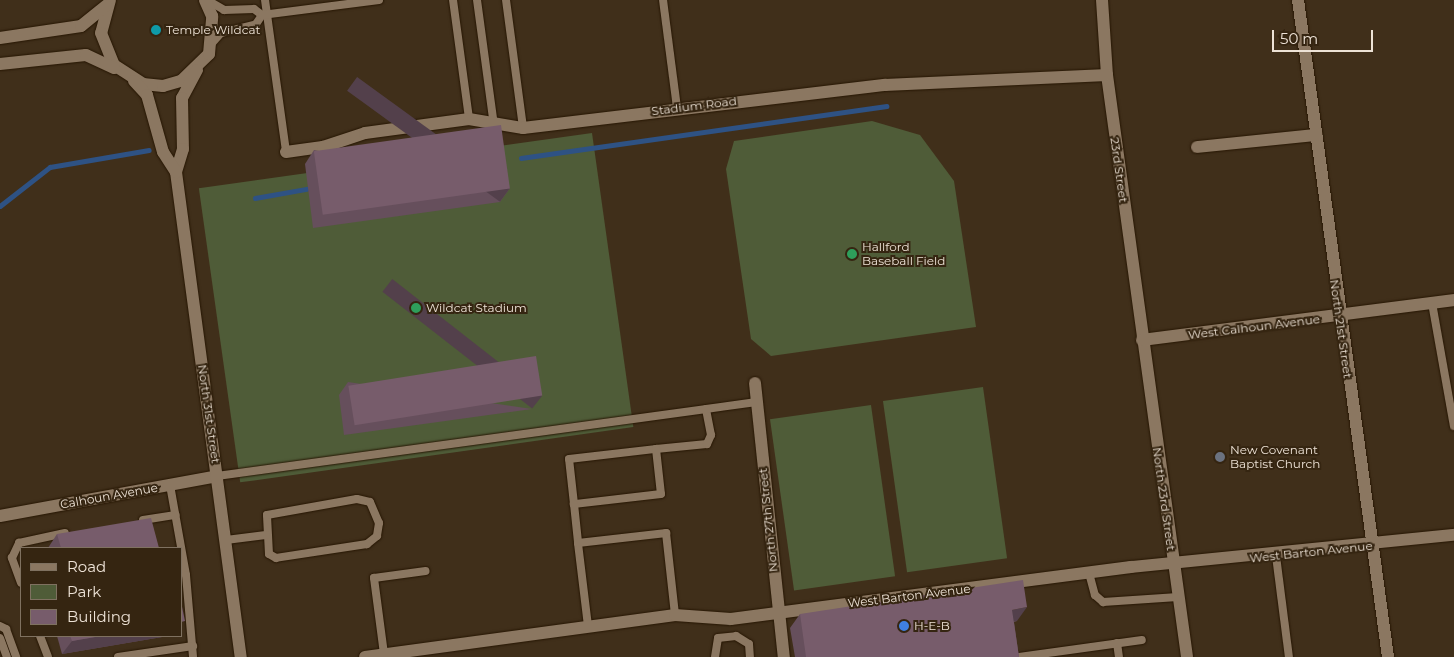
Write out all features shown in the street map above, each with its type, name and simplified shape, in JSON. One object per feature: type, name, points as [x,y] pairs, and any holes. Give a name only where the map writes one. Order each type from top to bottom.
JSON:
[{"type":"street","points":[[206,0],[212,16],[212,43]]},
{"type":"street","name":"23rd Street","points":[[1102,0],[1107,76],[1142,340]]},
{"type":"street","name":"North 21st Street","points":[[1298,0],[1339,317],[1388,657]]},
{"type":"street","points":[[0,38],[81,26],[109,2]]},
{"type":"street","points":[[109,2],[101,33],[105,50],[120,70]]},
{"type":"street","name":"North 31st Street","points":[[212,43],[182,98],[183,149],[176,172],[241,657]]},
{"type":"street","points":[[0,64],[86,55],[120,70],[132,79],[162,86],[197,70]]},
{"type":"street","name":"Stadium Road","points":[[286,152],[323,147],[365,133],[469,119],[494,126],[523,128],[677,108],[885,85],[1107,76]]},
{"type":"street","name":"North 31st Street","points":[[132,79],[147,95],[163,152],[176,172]]},
{"type":"street","points":[[1197,148],[1316,135]]},
{"type":"street","name":"West Calhoun Avenue","points":[[1142,340],[1339,317],[1454,300]]},
{"type":"street","name":"North 23rd Street","points":[[1142,340],[1186,657]]},
{"type":"street","name":"North 27th Street","points":[[755,383],[784,657]]},
{"type":"street","name":"Calhoun Avenue","points":[[0,516],[217,476]]},
{"type":"street","name":"West Barton Avenue","points":[[365,657],[675,615],[732,619],[1089,573],[1276,556],[1454,535]]},
{"type":"lane","points":[[206,0],[224,10],[254,9],[264,15],[379,0]]},
{"type":"lane","points":[[265,0],[264,15],[286,152]]},
{"type":"lane","points":[[453,0],[469,119]]},
{"type":"lane","points":[[477,0],[494,126]]},
{"type":"lane","points":[[506,0],[523,128]]},
{"type":"lane","points":[[663,0],[677,108]]},
{"type":"lane","points":[[212,43],[221,32],[256,24],[264,15]]},
{"type":"lane","points":[[1432,303],[1454,426]]},
{"type":"lane","points":[[217,476],[756,402]]},
{"type":"lane","points":[[588,626],[569,459],[707,444],[711,435],[706,409]]},
{"type":"lane","points":[[574,504],[661,494],[656,449]]},
{"type":"lane","points":[[170,485],[180,547]]},
{"type":"lane","points":[[357,499],[370,502],[379,523],[377,536],[367,544],[276,558],[269,554],[266,535],[267,515],[357,499]]},
{"type":"lane","points":[[136,522],[176,515]]},
{"type":"lane","points":[[20,580],[12,558],[19,543],[77,531]]},
{"type":"lane","points":[[578,543],[666,533],[675,615]]},
{"type":"lane","points":[[226,540],[266,535]]},
{"type":"lane","points":[[1276,556],[1289,657]]},
{"type":"lane","points":[[182,564],[193,657]]},
{"type":"lane","points":[[384,654],[374,578],[426,571]]},
{"type":"lane","points":[[1089,573],[1095,595],[1103,602],[1178,598]]},
{"type":"lane","points":[[0,626],[6,629],[16,657]]},
{"type":"lane","points":[[715,657],[718,638],[736,636],[749,644],[750,657]]},
{"type":"lane","points":[[40,637],[48,657]]},
{"type":"lane","points":[[0,638],[7,657]]},
{"type":"lane","points":[[1020,657],[1142,640]]},
{"type":"lane","points":[[1117,643],[1119,657]]},
{"type":"lane","points":[[118,657],[192,646]]},
{"type":"green space","name":"Hallford Baseball Field","points":[[872,121],[920,135],[954,181],[976,327],[771,356],[751,339],[726,169],[734,141]]},
{"type":"green space","name":"Wildcat Stadium","points":[[592,133],[633,427],[240,482],[199,188]]},
{"type":"green space","points":[[983,387],[1007,558],[907,572],[883,401]]},
{"type":"green space","points":[[871,405],[895,576],[794,591],[770,419]]},
{"type":"building","points":[[501,125],[510,188],[323,215],[314,151]]},
{"type":"building","points":[[536,356],[542,396],[355,425],[348,386]]},
{"type":"building","points":[[151,518],[159,547],[61,547],[57,534]]},
{"type":"building","name":"H-E-B","points":[[1023,580],[1027,607],[1012,610],[1019,657],[806,657],[800,614]]},
{"type":"building","points":[[182,607],[185,621],[182,622]]},
{"type":"building","points":[[70,637],[95,637],[72,641]]},
{"type":"waterway","points":[[521,158],[886,106]]},
{"type":"waterway","points":[[0,206],[50,167],[149,150]]},
{"type":"waterway","points":[[255,198],[306,189]]},
{"type":"place","name":"Temple Wildcat","points":[[156,30]]},
{"type":"place","name":"Hallford Baseball Field","points":[[852,254]]},
{"type":"place","name":"Wildcat Stadium","points":[[416,308]]},
{"type":"place","name":"New Covenant Baptist Church","points":[[1220,457]]},
{"type":"place","name":"H-E-B","points":[[904,626]]}]
